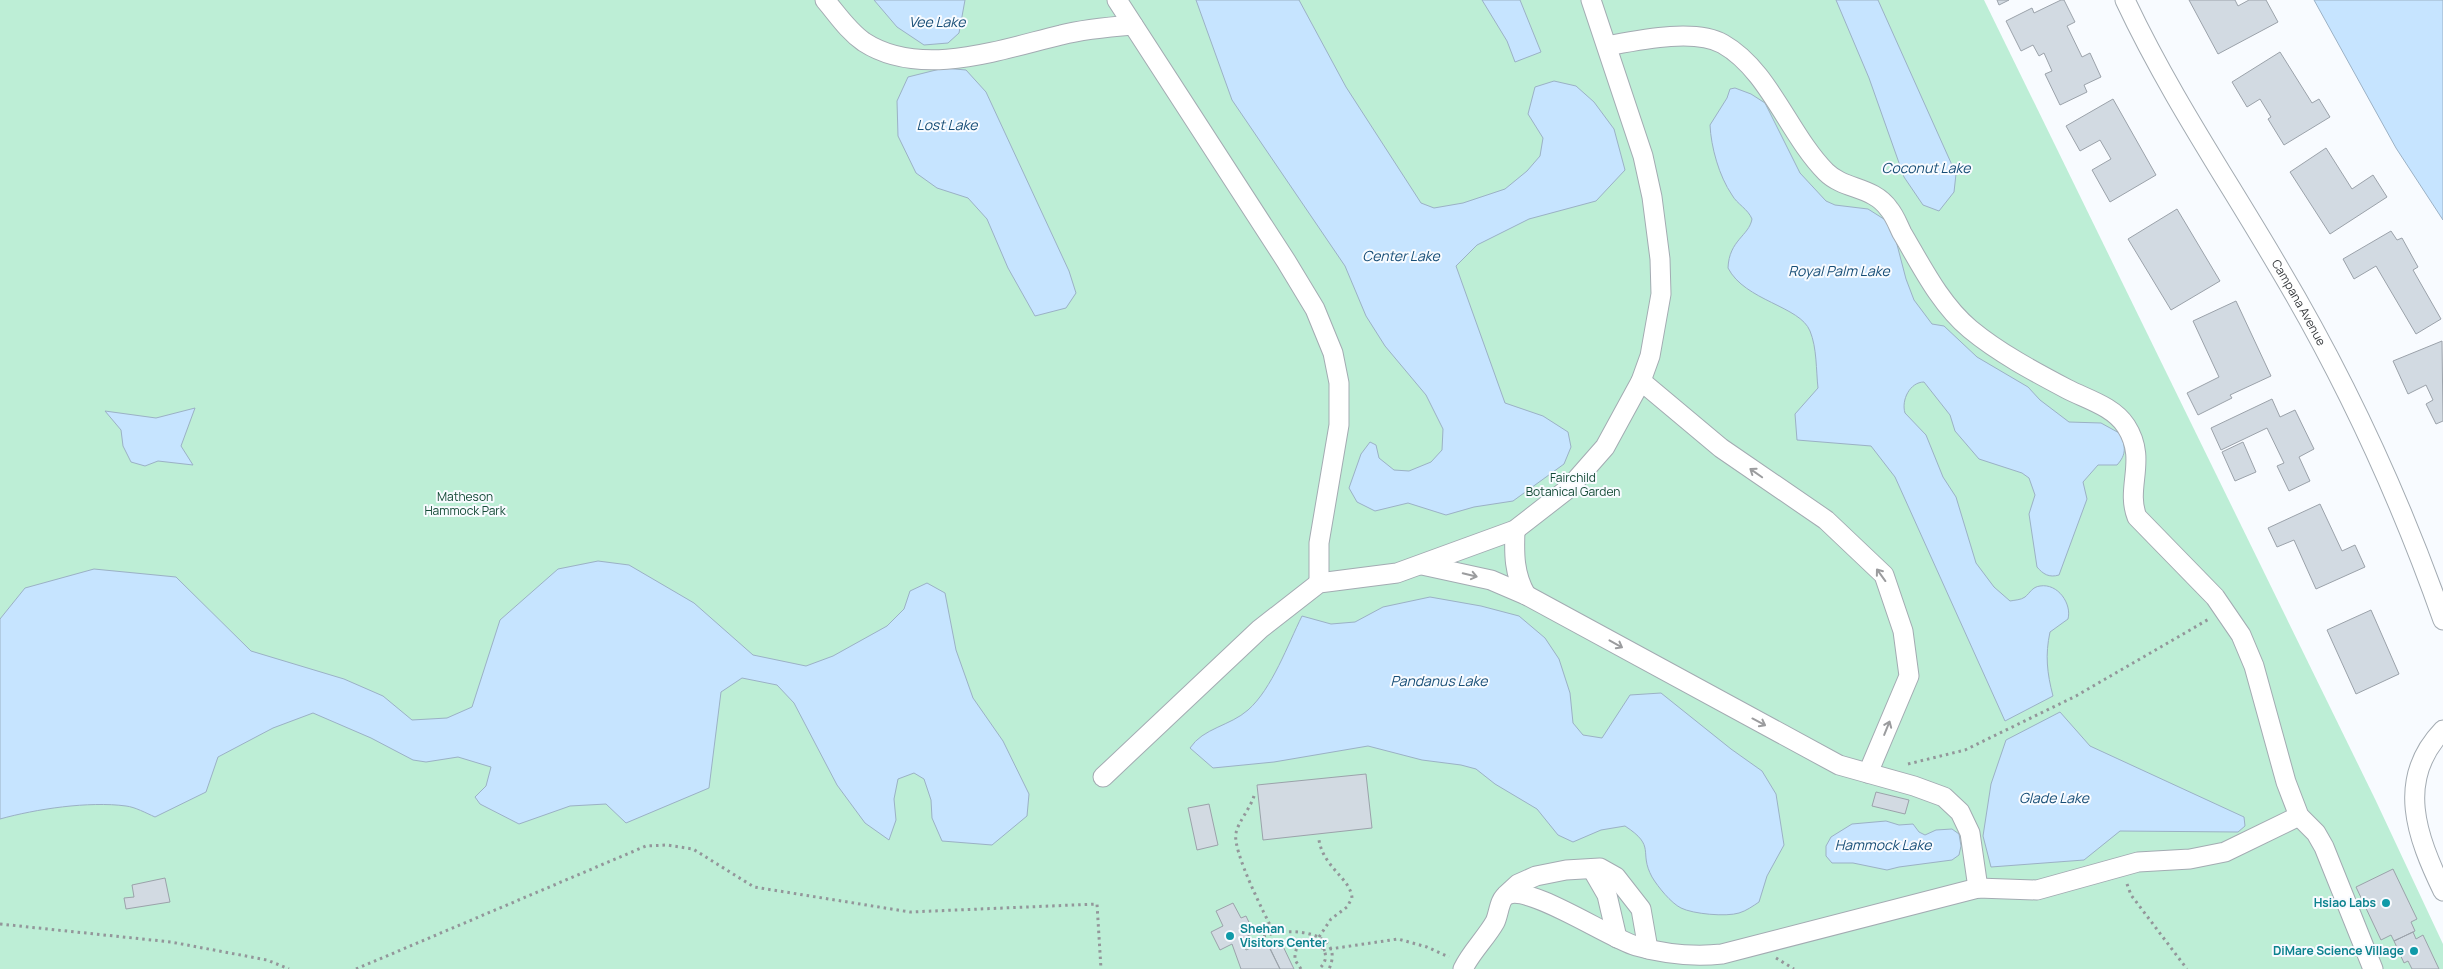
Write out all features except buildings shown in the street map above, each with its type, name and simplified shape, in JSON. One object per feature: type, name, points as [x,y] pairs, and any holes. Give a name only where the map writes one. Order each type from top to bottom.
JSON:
[{"type":"street","points":[[825,0],[862,41],[890,55],[903,57],[969,58],[1090,29],[1133,24]]},
{"type":"street","points":[[1117,0],[1157,58],[1309,298],[1333,353],[1340,383],[1339,425],[1319,543],[1319,583]]},
{"type":"street","points":[[1103,777],[1260,629],[1319,583],[1397,573],[1515,530],[1569,488],[1605,447],[1641,381],[1650,356],[1661,294],[1659,244],[1643,156],[1591,0]]},
{"type":"street","name":"Campana Avenue","points":[[2126,0],[2173,93],[2280,269],[2348,393],[2395,497],[2443,620]]},
{"type":"street","points":[[1607,46],[1646,39],[1708,38],[1724,45],[1740,57],[1761,82],[1799,139],[1824,171],[1832,177],[1873,193],[1888,206],[1932,283],[1968,328],[2011,358],[2093,401],[2122,421],[2130,434],[2137,457],[2133,505],[2137,518],[2215,597],[2241,635],[2254,666],[2286,782],[2299,816],[2316,833],[2324,847],[2373,969]]},
{"type":"street","points":[[1641,381],[1721,448],[1826,520],[1884,575],[1903,631],[1909,676],[1868,773]]},
{"type":"street","points":[[1515,530],[1514,563],[1520,585],[1526,595]]},
{"type":"street","points":[[1422,565],[1491,580],[1526,595],[1839,765],[1936,792],[1956,807],[1970,833],[1978,888]]},
{"type":"street","points":[[2443,730],[2420,762],[2414,789],[2415,816],[2422,846],[2443,891]]},
{"type":"street","points":[[1506,895],[1515,893],[1538,898],[1617,938],[1648,949],[1691,956],[1722,954],[1978,888],[2037,890],[2138,862],[2190,859],[2225,852],[2299,816]]},
{"type":"street","points":[[1592,868],[1607,895],[1617,938]]},
{"type":"street","points":[[1464,966],[1495,922],[1506,895],[1518,884],[1536,876],[1566,870],[1600,868],[1616,877],[1629,892],[1640,910],[1648,949]]},
{"type":"path","points":[[1907,764],[1965,750],[2076,696],[2225,610]]},
{"type":"path","points":[[1254,796],[1236,833],[1236,842],[1250,881],[1274,933]]},
{"type":"path","points":[[1319,840],[1322,852],[1331,868],[1349,886],[1352,898],[1347,906],[1331,919],[1319,937]]},
{"type":"path","points":[[356,969],[646,846],[667,845],[693,849],[754,887],[910,912],[1097,904],[1101,969]]},
{"type":"path","points":[[2122,866],[2131,895],[2187,969]]},
{"type":"path","points":[[0,924],[171,942],[267,960],[289,969]]},
{"type":"path","points":[[1246,944],[1274,933],[1291,932],[1319,937],[1330,947],[1333,957],[1330,969]]},
{"type":"path","points":[[1324,950],[1330,947],[1398,939],[1426,947],[1464,966]]},
{"type":"path","points":[[1301,969],[1296,963],[1296,950],[1303,943],[1313,941],[1324,950]]},
{"type":"path","points":[[1319,969],[1324,962],[1324,950]]},
{"type":"path","points":[[1292,965],[1296,963]]},
{"type":"green space","points":[[0,0],[1984,0],[2375,799],[2443,944],[2443,969],[0,969]]},
{"type":"water","name":"Vee Lake","points":[[874,0],[965,0],[959,33],[948,43],[924,45],[897,27]]},
{"type":"water","name":"Center Lake","points":[[1196,0],[1299,0],[1346,87],[1421,203],[1434,208],[1463,203],[1505,189],[1527,171],[1540,156],[1543,138],[1528,114],[1535,87],[1554,81],[1576,86],[1594,102],[1614,129],[1625,170],[1596,201],[1529,219],[1477,245],[1456,266],[1505,403],[1543,416],[1568,432],[1571,447],[1564,464],[1513,501],[1474,507],[1446,515],[1408,503],[1375,511],[1357,502],[1349,488],[1361,454],[1370,442],[1376,445],[1379,458],[1394,470],[1409,471],[1431,462],[1442,450],[1443,429],[1426,395],[1385,346],[1366,316],[1345,266],[1232,100]]},
{"type":"water","points":[[1482,0],[1520,0],[1541,52],[1515,62],[1507,41]]},
{"type":"water","name":"Coconut Lake","points":[[1836,0],[1878,0],[1956,174],[1954,192],[1939,211],[1923,205],[1904,177],[1869,78]]},
{"type":"water","points":[[2314,0],[2443,0],[2443,220],[2396,148]]},
{"type":"water","name":"Lost Lake","points":[[944,68],[966,70],[986,92],[1069,271],[1076,293],[1066,308],[1035,316],[1008,268],[987,219],[968,198],[937,188],[916,173],[898,136],[897,101],[908,77]]},
{"type":"water","name":"Royal Palm Lake","points":[[1735,88],[1751,94],[1765,103],[1800,173],[1826,201],[1835,205],[1868,209],[1887,221],[1894,233],[1906,279],[1914,300],[1932,324],[1944,326],[1977,357],[2028,387],[2040,400],[2069,422],[2101,423],[2121,434],[2124,450],[2117,465],[2098,465],[2083,482],[2087,499],[2059,575],[2049,576],[2037,567],[2029,514],[2035,495],[2029,478],[2022,473],[1979,459],[1955,431],[1950,415],[1924,382],[1911,388],[1906,397],[1904,403],[1905,413],[1926,435],[1943,477],[1956,497],[1976,563],[1994,587],[2010,601],[2023,598],[2037,587],[2047,586],[2058,591],[2068,607],[2068,619],[2050,632],[2048,640],[2047,664],[2053,696],[2005,721],[1895,477],[1871,446],[1797,440],[1795,414],[1818,388],[1815,352],[1810,331],[1804,322],[1795,315],[1747,288],[1736,279],[1728,268],[1732,251],[1747,230],[1752,219],[1748,212],[1734,198],[1723,179],[1714,152],[1710,125],[1727,98],[1730,89]]},
{"type":"water","points":[[195,408],[181,446],[193,465],[158,461],[145,466],[131,462],[123,446],[121,430],[105,411],[156,418]]},
{"type":"water","points":[[598,561],[629,565],[694,603],[753,655],[806,666],[833,656],[887,626],[904,609],[910,591],[927,583],[945,593],[956,650],[973,698],[1003,741],[1029,794],[1027,816],[992,845],[942,841],[932,818],[931,800],[924,779],[914,773],[898,779],[894,799],[896,820],[889,840],[865,823],[837,785],[794,703],[777,685],[742,678],[721,692],[709,788],[626,823],[606,804],[570,806],[519,824],[480,804],[475,797],[486,786],[491,767],[458,757],[426,762],[413,760],[371,738],[313,713],[273,728],[218,757],[206,792],[155,817],[129,807],[79,805],[46,809],[0,819],[0,619],[25,588],[94,569],[176,577],[251,651],[344,679],[383,696],[412,720],[447,718],[472,707],[500,620],[558,569]]},
{"type":"water","name":"Pandanus Lake","points":[[1430,597],[1481,606],[1519,616],[1545,638],[1559,659],[1570,693],[1573,723],[1583,735],[1602,738],[1630,695],[1661,693],[1731,749],[1762,771],[1776,794],[1784,845],[1767,876],[1759,902],[1742,912],[1726,915],[1701,913],[1681,908],[1669,899],[1652,877],[1641,839],[1625,826],[1601,830],[1573,842],[1558,835],[1537,809],[1495,784],[1476,769],[1422,760],[1368,746],[1274,762],[1213,768],[1190,748],[1195,741],[1209,731],[1241,715],[1257,701],[1272,678],[1302,616],[1331,624],[1355,622],[1383,607]]},
{"type":"water","name":"Glade Lake","points":[[2060,712],[2090,746],[2244,817],[2245,826],[2238,832],[2120,831],[2084,860],[1991,867],[1983,836],[1991,784],[2006,740]]},
{"type":"water","name":"Hammock Lake","points":[[1886,821],[1899,825],[1913,824],[1919,832],[1925,835],[1936,830],[1952,829],[1959,834],[1961,846],[1959,855],[1952,860],[1887,870],[1853,863],[1832,863],[1826,856],[1826,846],[1831,837],[1852,824]]},
{"type":"place","name":"Hsiao Labs","points":[[2386,903]]},
{"type":"place","name":"Shehan Visitors Center","points":[[1230,936]]},
{"type":"place","name":"DiMare Science Village","points":[[2414,951]]},
{"type":"park label","name":"Fairchild Botanical Garden","points":[[1573,485]]},
{"type":"park label","name":"Matheson Hammock Park","points":[[465,504]]}]
